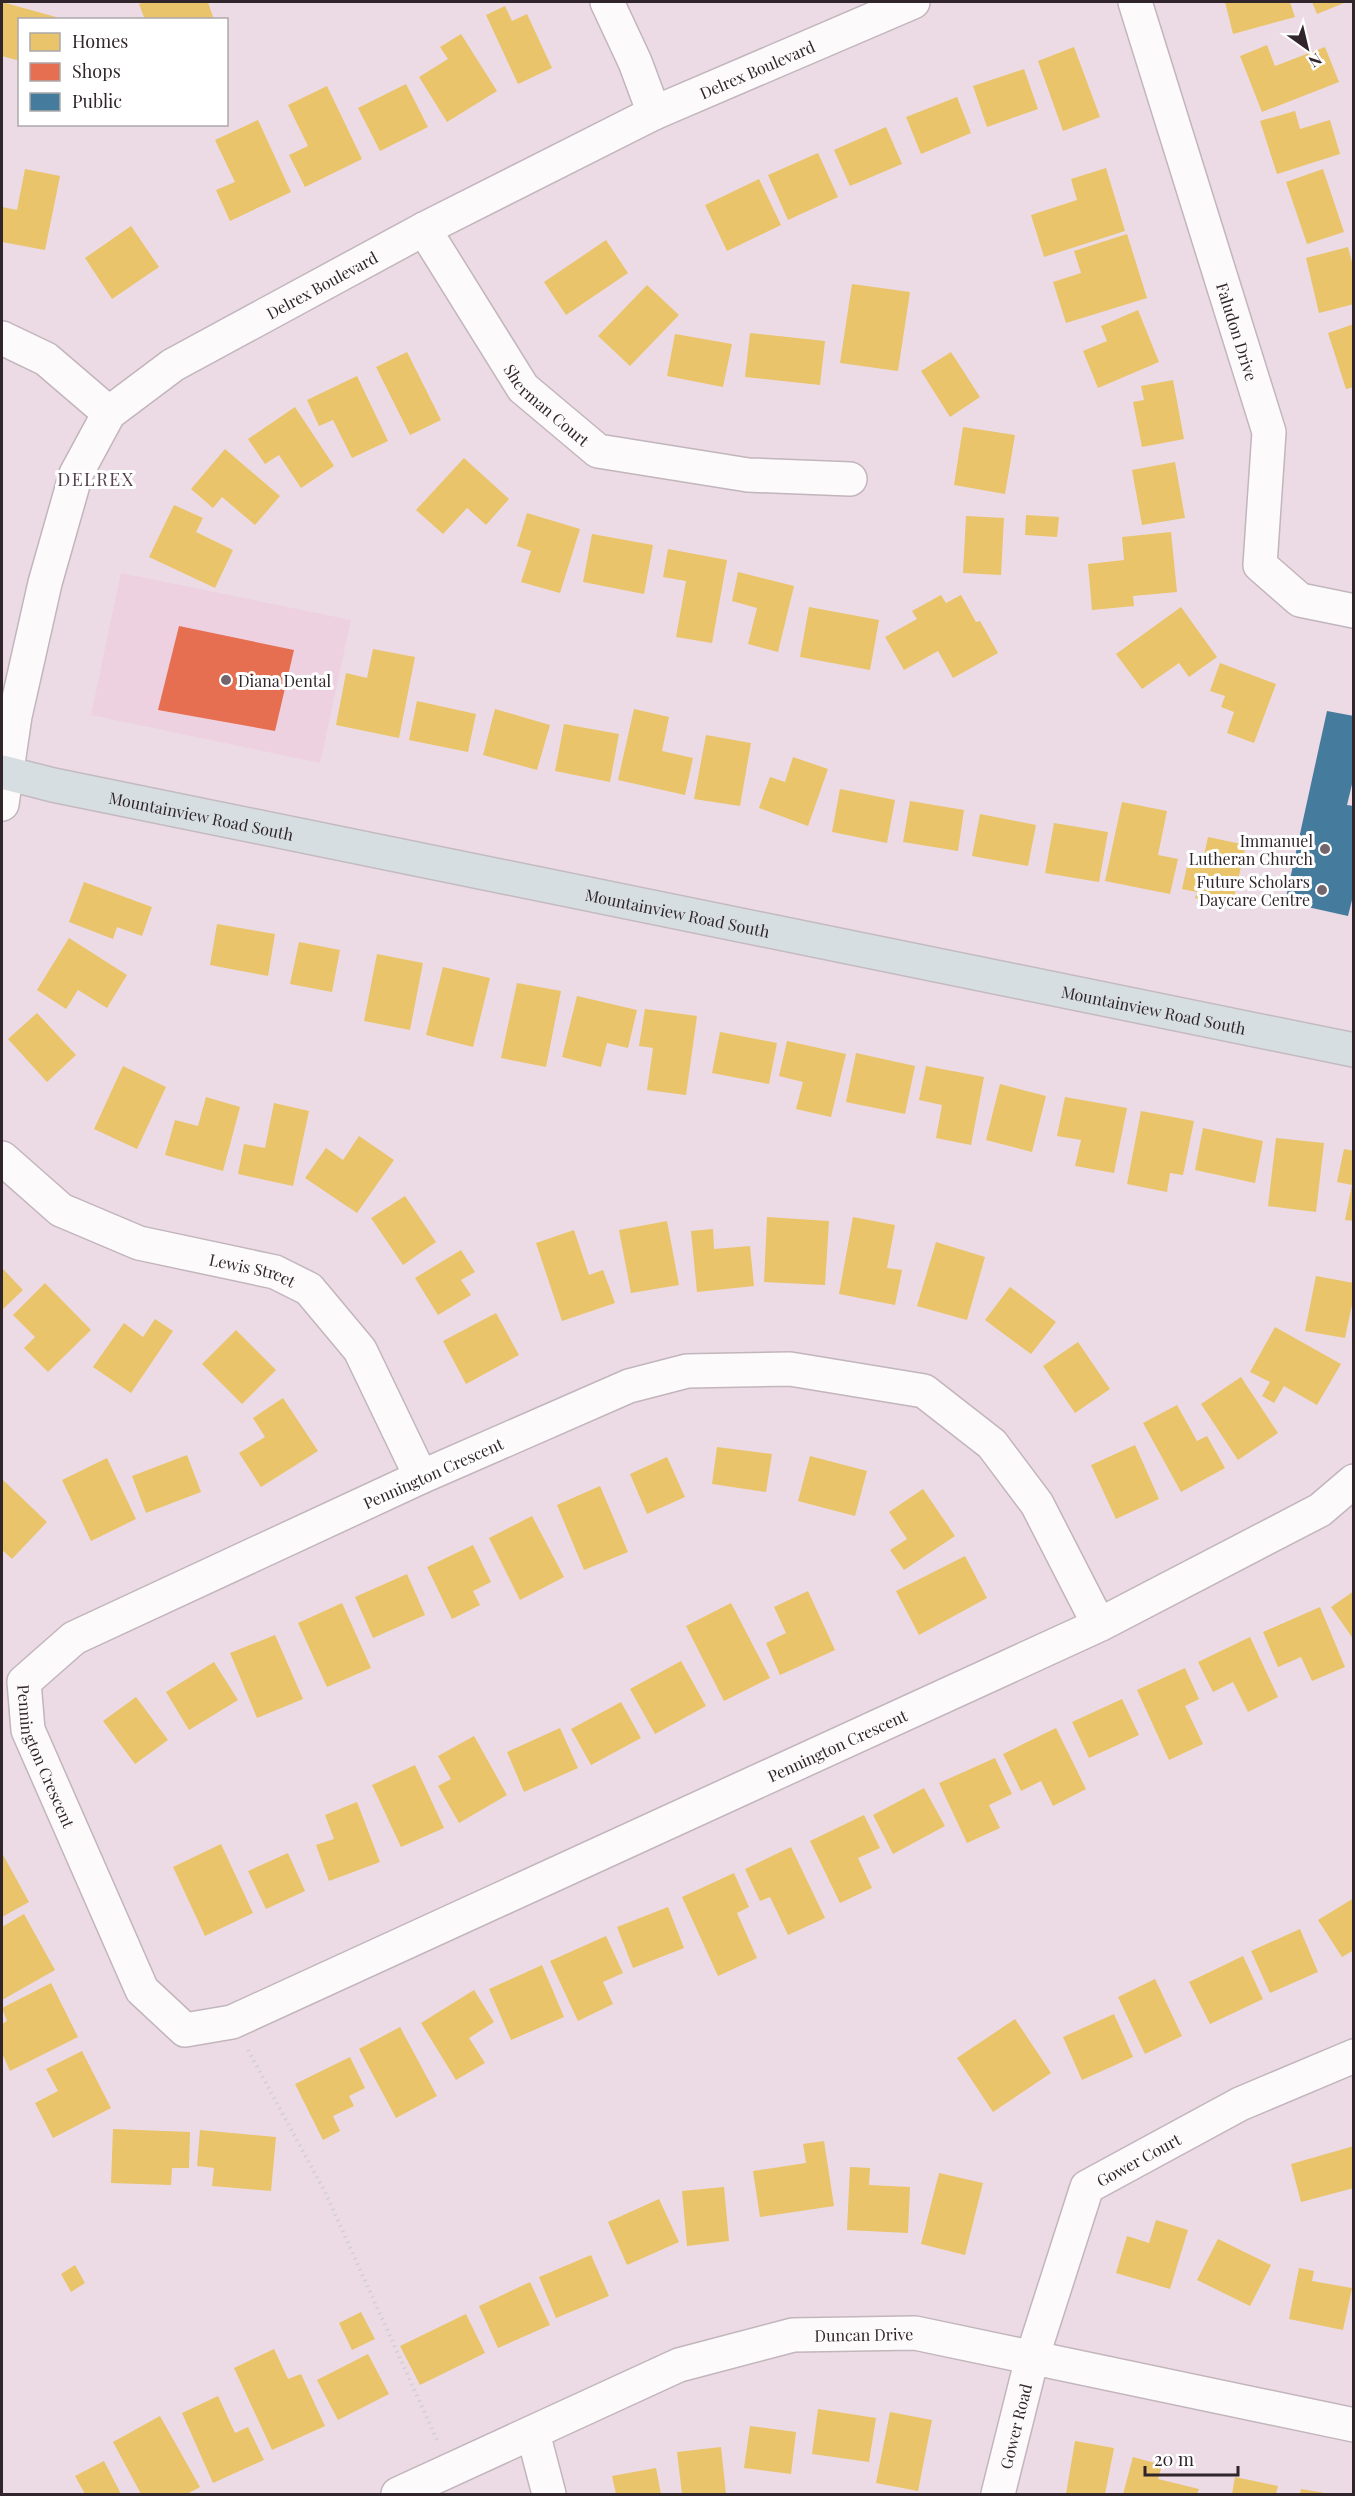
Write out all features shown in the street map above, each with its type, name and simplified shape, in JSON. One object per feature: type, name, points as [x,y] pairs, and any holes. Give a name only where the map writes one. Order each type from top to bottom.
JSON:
[{"type":"main road","name":"Mountainview Road South","points":[[3,783],[53,785],[1353,1050]]},
{"type":"street","points":[[607,2],[636,62],[654,113]]},
{"type":"street","name":"Delrex Boulevard","points":[[3,783],[15,716],[45,583],[76,474],[109,413],[173,365],[424,229],[654,113],[913,2]]},
{"type":"street","name":"Faludon Drive","points":[[1135,2],[1269,432],[1260,565],[1300,600],[1353,611]]},
{"type":"street","name":"Sherman Court","points":[[424,229],[523,388],[598,450],[748,475],[850,479]]},
{"type":"street","points":[[2,338],[46,359],[109,413]]},
{"type":"street","name":"Lewis Street","points":[[2,1158],[61,1210],[110,1231],[139,1243],[275,1272],[309,1289],[360,1350],[421,1477]]},
{"type":"street","name":"Pennington Crescent","points":[[1099,1626],[1037,1504],[992,1444],[924,1391],[790,1369],[687,1371],[629,1386],[421,1477],[74,1638],[24,1682],[28,1730],[142,1990],[185,2030],[232,2022],[1099,1626],[1320,1510],[1353,1482]]},
{"type":"street","name":"Gower Court","points":[[1032,2358],[1087,2187],[1240,2104],[1353,2056]]},
{"type":"street","name":"Duncan Drive","points":[[398,2494],[679,2365],[793,2335],[915,2333],[1353,2425]]},
{"type":"street","name":"Gower Road","points":[[998,2494],[1032,2358]]},
{"type":"street","points":[[533,2433],[549,2494]]},
{"type":"path","points":[[232,2022],[325,2192],[450,2471]]},
{"type":"shaded area","points":[[121,573],[351,620],[320,763],[91,715]]},
{"type":"building: Homes","points":[[2,2],[56,17],[18,18],[18,60],[2,56]]},
{"type":"building: Homes","points":[[208,2],[213,18],[144,18],[139,4]]},
{"type":"building: Homes","points":[[1225,2],[1290,2],[1295,17],[1233,34]]},
{"type":"building: Homes","points":[[1312,2],[1343,2],[1344,3],[1317,14]]},
{"type":"building: Homes","points":[[505,6],[512,21],[527,14],[552,68],[518,84],[486,15]]},
{"type":"building: Homes","points":[[461,34],[497,91],[447,122],[419,77],[448,59],[440,47]]},
{"type":"building: Homes","points":[[1267,45],[1275,66],[1325,47],[1339,82],[1262,112],[1240,56]]},
{"type":"building: Homes","points":[[1074,47],[1100,117],[1063,131],[1038,61]]},
{"type":"building: Homes","points":[[1024,69],[1038,109],[987,127],[973,86]]},
{"type":"building: Homes","points":[[406,84],[428,127],[380,151],[358,108]]},
{"type":"building: Homes","points":[[327,86],[362,159],[305,187],[289,155],[308,146],[288,105]]},
{"type":"building: Homes","points":[[957,97],[971,133],[921,154],[906,117]]},
{"type":"building: Homes","points":[[1295,111],[1300,129],[1330,120],[1340,154],[1277,174],[1260,121]]},
{"type":"building: Homes","points":[[258,120],[291,192],[230,221],[216,190],[235,182],[215,140]]},
{"type":"building: Homes","points":[[886,127],[902,164],[850,186],[834,150]]},
{"type":"building: Homes","points":[[818,153],[838,197],[788,220],[768,175]]},
{"type":"building: Homes","points":[[1106,168],[1125,231],[1044,257],[1031,215],[1077,200],[1071,179]]},
{"type":"building: Homes","points":[[25,169],[60,176],[45,250],[2,242],[2,207],[17,210]]},
{"type":"building: Homes","points":[[1323,169],[1344,232],[1307,244],[1286,182]]},
{"type":"building: Homes","points":[[759,179],[781,225],[727,251],[705,205]]},
{"type":"building: Homes","points":[[131,226],[159,267],[112,299],[85,258]]},
{"type":"building: Homes","points":[[1127,234],[1147,298],[1066,323],[1053,282],[1081,273],[1074,251]]},
{"type":"building: Homes","points":[[606,240],[628,273],[566,315],[544,282]]},
{"type":"building: Homes","points":[[1348,247],[1354,270],[1354,304],[1319,313],[1306,258]]},
{"type":"building: Homes","points":[[852,284],[910,292],[898,371],[840,363]]},
{"type":"building: Homes","points":[[647,285],[679,315],[630,366],[598,336]]},
{"type":"building: Homes","points":[[1138,310],[1159,362],[1098,388],[1083,351],[1107,341],[1101,326]]},
{"type":"building: Homes","points":[[1354,324],[1354,387],[1346,389],[1328,333]]},
{"type":"building: Homes","points":[[750,333],[825,341],[820,385],[745,377]]},
{"type":"building: Homes","points":[[675,334],[732,344],[723,387],[667,376]]},
{"type":"building: Homes","points":[[407,352],[441,420],[410,435],[376,367]]},
{"type":"building: Homes","points":[[951,352],[980,397],[950,417],[921,371]]},
{"type":"building: Homes","points":[[357,376],[388,441],[352,458],[333,420],[319,426],[307,400]]},
{"type":"building: Homes","points":[[1173,380],[1184,439],[1142,447],[1133,402],[1144,400],[1141,386]]},
{"type":"building: Homes","points":[[295,407],[334,466],[301,488],[279,455],[265,464],[248,439]]},
{"type":"building: Homes","points":[[963,427],[1015,435],[1005,494],[954,485]]},
{"type":"building: Homes","points":[[225,449],[280,496],[255,525],[222,497],[213,508],[191,489]]},
{"type":"building: Homes","points":[[464,458],[509,499],[486,525],[467,508],[443,534],[416,510]]},
{"type":"building: Homes","points":[[1175,462],[1185,518],[1142,525],[1132,470]]},
{"type":"building: Homes","points":[[174,505],[203,518],[196,532],[233,550],[215,588],[149,557]]},
{"type":"building: Homes","points":[[527,513],[580,529],[560,593],[521,582],[531,551],[517,546]]},
{"type":"building: Homes","points":[[1026,515],[1059,517],[1057,537],[1025,535]]},
{"type":"building: Homes","points":[[966,516],[1004,518],[1001,575],[963,573]]},
{"type":"building: Homes","points":[[1171,532],[1177,592],[1133,596],[1134,606],[1092,610],[1088,564],[1124,560],[1122,537]]},
{"type":"building: Homes","points":[[592,534],[653,545],[644,594],[583,582]]},
{"type":"building: Homes","points":[[668,549],[727,560],[712,643],[676,637],[686,581],[663,577]]},
{"type":"building: Homes","points":[[738,572],[794,586],[778,652],[748,644],[757,608],[732,601]]},
{"type":"building: Homes","points":[[941,595],[946,603],[961,595],[976,622],[980,621],[998,653],[953,678],[938,651],[904,670],[885,637],[917,619],[912,611]]},
{"type":"building: Homes","points":[[809,607],[879,620],[870,670],[800,657]]},
{"type":"building: Homes","points":[[1181,607],[1217,657],[1189,677],[1179,663],[1142,689],[1116,654]]},
{"type":"building: Homes","points":[[373,649],[415,657],[399,738],[336,725],[346,673],[367,678]]},
{"type":"building: Homes","points":[[1220,663],[1276,684],[1254,743],[1227,733],[1234,712],[1221,707],[1225,696],[1210,691]]},
{"type":"building: Homes","points":[[417,701],[476,714],[468,752],[409,740]]},
{"type":"building: Homes","points":[[495,709],[550,725],[537,770],[483,755]]},
{"type":"building: Homes","points":[[634,709],[669,717],[662,751],[693,758],[685,795],[618,780]]},
{"type":"building: Homes","points":[[564,724],[619,734],[610,782],[555,771]]},
{"type":"building: Homes","points":[[706,735],[751,743],[740,806],[694,799]]},
{"type":"building: Homes","points":[[793,757],[828,769],[808,826],[759,808],[770,777],[785,782]]},
{"type":"building: Homes","points":[[840,789],[895,800],[887,843],[832,832]]},
{"type":"building: Homes","points":[[910,801],[964,810],[958,851],[903,842]]},
{"type":"building: Homes","points":[[1122,802],[1167,811],[1158,855],[1178,859],[1170,894],[1105,881]]},
{"type":"building: Homes","points":[[980,814],[1036,825],[1028,866],[972,856]]},
{"type":"building: Homes","points":[[1054,823],[1108,832],[1099,882],[1045,873]]},
{"type":"building: Homes","points":[[1208,837],[1246,845],[1232,906],[1195,898],[1197,892],[1182,889],[1188,862],[1202,865]]},
{"type":"building: Homes","points":[[84,882],[152,907],[142,936],[117,927],[113,939],[69,922]]},
{"type":"building: Homes","points":[[217,924],[275,934],[268,976],[210,965]]},
{"type":"building: Homes","points":[[69,938],[127,975],[107,1008],[78,990],[66,1009],[37,990]]},
{"type":"building: Homes","points":[[299,942],[340,950],[332,992],[290,984]]},
{"type":"building: Homes","points":[[377,954],[423,963],[410,1030],[364,1021]]},
{"type":"building: Homes","points":[[443,967],[490,978],[473,1047],[426,1035]]},
{"type":"building: Homes","points":[[517,983],[561,991],[546,1067],[501,1058]]},
{"type":"building: Homes","points":[[577,996],[637,1010],[628,1048],[607,1043],[601,1067],[562,1057]]},
{"type":"building: Homes","points":[[645,1009],[697,1016],[686,1095],[647,1090],[653,1048],[639,1046]]},
{"type":"building: Homes","points":[[37,1013],[76,1055],[47,1082],[8,1039]]},
{"type":"building: Homes","points":[[720,1032],[777,1043],[769,1084],[712,1073]]},
{"type":"building: Homes","points":[[787,1041],[846,1054],[831,1117],[796,1109],[803,1082],[779,1076]]},
{"type":"building: Homes","points":[[856,1053],[915,1066],[905,1114],[846,1102]]},
{"type":"building: Homes","points":[[123,1066],[166,1087],[137,1149],[94,1129]]},
{"type":"building: Homes","points":[[926,1066],[984,1077],[971,1145],[936,1138],[942,1105],[919,1100]]},
{"type":"building: Homes","points":[[1000,1084],[1046,1096],[1032,1152],[986,1140]]},
{"type":"building: Homes","points":[[206,1097],[240,1107],[223,1171],[165,1155],[175,1120],[198,1126]]},
{"type":"building: Homes","points":[[1065,1097],[1127,1108],[1114,1173],[1075,1166],[1081,1140],[1057,1136]]},
{"type":"building: Homes","points":[[274,1103],[309,1111],[293,1186],[238,1174],[244,1144],[265,1148]]},
{"type":"building: Homes","points":[[1141,1111],[1194,1121],[1183,1175],[1170,1173],[1167,1192],[1127,1184]]},
{"type":"building: Homes","points":[[1203,1128],[1263,1141],[1255,1183],[1195,1170]]},
{"type":"building: Homes","points":[[359,1136],[394,1160],[357,1213],[305,1178],[326,1148],[343,1160]]},
{"type":"building: Homes","points":[[1276,1138],[1324,1143],[1316,1212],[1268,1206]]},
{"type":"building: Homes","points":[[1344,1149],[1354,1151],[1354,1221],[1345,1220],[1352,1185],[1337,1182]]},
{"type":"building: Homes","points":[[405,1196],[436,1242],[403,1265],[371,1218]]},
{"type":"building: Homes","points":[[767,1217],[829,1221],[825,1285],[764,1282]]},
{"type":"building: Homes","points":[[853,1217],[895,1225],[887,1268],[902,1270],[895,1305],[839,1294]]},
{"type":"building: Homes","points":[[667,1221],[679,1285],[631,1293],[619,1230]]},
{"type":"building: Homes","points":[[713,1229],[714,1249],[750,1246],[754,1286],[697,1292],[691,1231]]},
{"type":"building: Homes","points":[[574,1230],[589,1275],[603,1270],[615,1303],[562,1321],[536,1243]]},
{"type":"building: Homes","points":[[936,1242],[985,1257],[967,1320],[917,1306]]},
{"type":"building: Homes","points":[[461,1250],[475,1272],[461,1280],[471,1295],[438,1315],[415,1278]]},
{"type":"building: Homes","points":[[2,1268],[23,1290],[2,1310]]},
{"type":"building: Homes","points":[[1316,1276],[1354,1283],[1354,1295],[1345,1338],[1305,1331]]},
{"type":"building: Homes","points":[[45,1283],[91,1330],[48,1372],[24,1348],[35,1337],[13,1315]]},
{"type":"building: Homes","points":[[1010,1287],[1056,1322],[1031,1354],[985,1320]]},
{"type":"building: Homes","points":[[496,1313],[519,1355],[466,1384],[443,1341]]},
{"type":"building: Homes","points":[[155,1319],[173,1331],[131,1393],[93,1367],[124,1323],[143,1337]]},
{"type":"building: Homes","points":[[1275,1327],[1341,1364],[1317,1405],[1284,1386],[1274,1403],[1262,1396],[1270,1382],[1250,1372]]},
{"type":"building: Homes","points":[[236,1330],[276,1370],[242,1404],[202,1364]]},
{"type":"building: Homes","points":[[1078,1342],[1110,1389],[1075,1413],[1043,1366]]},
{"type":"building: Homes","points":[[1241,1377],[1278,1433],[1238,1460],[1201,1404]]},
{"type":"building: Homes","points":[[283,1398],[318,1451],[261,1487],[239,1453],[265,1437],[253,1418]]},
{"type":"building: Homes","points":[[1177,1405],[1197,1441],[1207,1436],[1225,1468],[1181,1492],[1143,1423]]},
{"type":"building: Homes","points":[[1135,1445],[1159,1499],[1116,1519],[1091,1465]]},
{"type":"building: Homes","points":[[717,1447],[772,1454],[766,1492],[712,1484]]},
{"type":"building: Homes","points":[[187,1455],[201,1492],[146,1513],[132,1476]]},
{"type":"building: Homes","points":[[810,1456],[867,1471],[855,1516],[798,1501]]},
{"type":"building: Homes","points":[[667,1457],[685,1497],[647,1514],[630,1474]]},
{"type":"building: Homes","points":[[107,1458],[136,1519],[91,1541],[62,1480]]},
{"type":"building: Homes","points":[[2,1479],[47,1522],[12,1559],[2,1550]]},
{"type":"building: Homes","points":[[600,1486],[628,1552],[584,1570],[557,1505]]},
{"type":"building: Homes","points":[[923,1489],[955,1536],[904,1570],[890,1550],[907,1539],[889,1512]]},
{"type":"building: Homes","points":[[532,1516],[564,1577],[520,1600],[489,1538]]},
{"type":"building: Homes","points":[[473,1545],[491,1582],[473,1591],[480,1605],[452,1619],[427,1567]]},
{"type":"building: Homes","points":[[965,1556],[987,1598],[919,1635],[896,1591]]},
{"type":"building: Homes","points":[[407,1574],[425,1615],[373,1638],[355,1597]]},
{"type":"building: Homes","points":[[808,1591],[835,1650],[780,1675],[766,1643],[786,1633],[774,1607]]},
{"type":"building: Homes","points":[[1354,1591],[1354,1640],[1331,1607]]},
{"type":"building: Homes","points":[[342,1603],[371,1668],[327,1687],[298,1623]]},
{"type":"building: Homes","points":[[731,1603],[770,1678],[724,1701],[686,1626]]},
{"type":"building: Homes","points":[[1320,1607],[1345,1667],[1312,1681],[1301,1657],[1278,1667],[1263,1632]]},
{"type":"building: Homes","points":[[275,1635],[303,1699],[257,1718],[230,1653]]},
{"type":"building: Homes","points":[[1250,1637],[1278,1697],[1248,1712],[1233,1682],[1213,1692],[1198,1662]]},
{"type":"building: Homes","points":[[681,1661],[706,1706],[655,1734],[630,1689]]},
{"type":"building: Homes","points":[[214,1662],[238,1700],[189,1730],[166,1692]]},
{"type":"building: Homes","points":[[1185,1668],[1199,1699],[1185,1706],[1203,1744],[1169,1760],[1137,1690]]},
{"type":"building: Homes","points":[[136,1697],[168,1740],[135,1764],[103,1721]]},
{"type":"building: Homes","points":[[1122,1699],[1139,1735],[1089,1758],[1072,1722]]},
{"type":"building: Homes","points":[[621,1702],[641,1738],[591,1765],[571,1729]]},
{"type":"building: Homes","points":[[560,1728],[578,1768],[524,1792],[507,1752]]},
{"type":"building: Homes","points":[[1056,1728],[1086,1789],[1053,1806],[1041,1781],[1021,1791],[1003,1754]]},
{"type":"building: Homes","points":[[474,1736],[507,1795],[459,1823],[438,1786],[451,1779],[438,1756]]},
{"type":"building: Homes","points":[[995,1758],[1012,1794],[989,1805],[1000,1828],[967,1843],[939,1783]]},
{"type":"building: Homes","points":[[415,1765],[444,1828],[401,1847],[372,1785]]},
{"type":"building: Homes","points":[[924,1788],[945,1826],[893,1854],[873,1815]]},
{"type":"building: Homes","points":[[357,1802],[380,1862],[329,1881],[316,1845],[334,1839],[325,1815]]},
{"type":"building: Homes","points":[[864,1815],[880,1848],[858,1858],[872,1888],[840,1903],[810,1841]]},
{"type":"building: Homes","points":[[221,1844],[253,1913],[205,1936],[173,1867]]},
{"type":"building: Homes","points":[[791,1847],[825,1918],[788,1935],[770,1897],[760,1901],[745,1869]]},
{"type":"building: Homes","points":[[2,1853],[29,1902],[2,1917]]},
{"type":"building: Homes","points":[[288,1853],[305,1891],[266,1909],[248,1871]]},
{"type":"building: Homes","points":[[734,1873],[749,1907],[737,1913],[757,1958],[718,1976],[682,1897]]},
{"type":"building: Homes","points":[[1354,1898],[1354,1950],[1342,1957],[1318,1920]]},
{"type":"building: Homes","points":[[668,1907],[684,1948],[633,1968],[617,1927]]},
{"type":"building: Homes","points":[[24,1914],[55,1970],[2,2000],[2,1927]]},
{"type":"building: Homes","points":[[1300,1929],[1318,1972],[1270,1993],[1251,1951]]},
{"type":"building: Homes","points":[[606,1936],[623,1973],[603,1982],[613,2004],[578,2021],[550,1961]]},
{"type":"building: Homes","points":[[1243,1956],[1263,1999],[1210,2024],[1189,1982]]},
{"type":"building: Homes","points":[[542,1965],[564,2017],[511,2040],[489,1989]]},
{"type":"building: Homes","points":[[1155,1979],[1182,2036],[1145,2054],[1118,1997]]},
{"type":"building: Homes","points":[[51,1983],[78,2037],[10,2071],[2,2053],[2,2024],[7,2021],[2,2008]]},
{"type":"building: Homes","points":[[474,1990],[494,2022],[469,2038],[485,2063],[456,2080],[421,2023]]},
{"type":"building: Homes","points":[[1114,2014],[1133,2057],[1082,2080],[1063,2037]]},
{"type":"building: Homes","points":[[1015,2019],[1051,2073],[993,2112],[957,2058]]},
{"type":"building: Homes","points":[[400,2027],[437,2096],[396,2118],[359,2049]]},
{"type":"building: Homes","points":[[82,2051],[111,2108],[53,2138],[35,2103],[58,2091],[46,2069]]},
{"type":"building: Homes","points":[[350,2057],[365,2088],[349,2096],[354,2106],[333,2116],[340,2131],[323,2140],[295,2084]]},
{"type":"building: Homes","points":[[113,2129],[190,2132],[189,2168],[172,2168],[171,2185],[111,2183]]},
{"type":"building: Homes","points":[[200,2130],[276,2137],[271,2191],[212,2186],[214,2168],[197,2166]]},
{"type":"building: Homes","points":[[824,2141],[834,2206],[760,2217],[753,2171],[806,2163],[803,2144]]},
{"type":"building: Homes","points":[[1354,2146],[1354,2188],[1301,2202],[1291,2164]]},
{"type":"building: Homes","points":[[850,2167],[870,2168],[869,2185],[910,2187],[908,2233],[847,2230]]},
{"type":"building: Homes","points":[[939,2173],[983,2183],[965,2255],[921,2244]]},
{"type":"building: Homes","points":[[724,2187],[729,2241],[687,2246],[682,2191]]},
{"type":"building: Homes","points":[[659,2199],[679,2242],[627,2265],[608,2222]]},
{"type":"building: Homes","points":[[1156,2220],[1188,2230],[1170,2289],[1116,2273],[1127,2236],[1149,2243]]},
{"type":"building: Homes","points":[[1218,2239],[1271,2265],[1250,2306],[1197,2280]]},
{"type":"building: Homes","points":[[591,2255],[609,2296],[556,2318],[539,2277]]},
{"type":"building: Homes","points":[[75,2265],[85,2283],[71,2292],[61,2274]]},
{"type":"building: Homes","points":[[1299,2268],[1314,2271],[1312,2281],[1352,2288],[1343,2330],[1289,2319]]},
{"type":"building: Homes","points":[[530,2282],[550,2325],[498,2348],[479,2306]]},
{"type":"building: Homes","points":[[361,2312],[375,2339],[352,2350],[339,2323]]},
{"type":"building: Homes","points":[[466,2314],[485,2353],[420,2385],[400,2346]]},
{"type":"building: Homes","points":[[274,2349],[288,2379],[301,2374],[325,2426],[272,2450],[234,2368]]},
{"type":"building: Homes","points":[[368,2354],[389,2394],[338,2420],[317,2380]]},
{"type":"building: Homes","points":[[218,2396],[235,2433],[248,2427],[264,2460],[213,2483],[182,2413]]},
{"type":"building: Homes","points":[[818,2409],[876,2418],[869,2462],[812,2454]]},
{"type":"building: Homes","points":[[890,2412],[932,2420],[918,2491],[876,2483]]},
{"type":"building: Homes","points":[[160,2416],[200,2487],[187,2494],[141,2494],[113,2442]]},
{"type":"building: Homes","points":[[750,2426],[796,2432],[791,2474],[744,2468]]},
{"type":"building: Homes","points":[[1075,2441],[1114,2448],[1105,2494],[1066,2494]]},
{"type":"building: Homes","points":[[721,2447],[726,2494],[682,2494],[677,2452]]},
{"type":"building: Homes","points":[[1133,2457],[1162,2465],[1158,2479],[1199,2489],[1197,2494],[1123,2494]]},
{"type":"building: Homes","points":[[104,2461],[121,2494],[85,2494],[75,2476]]},
{"type":"building: Homes","points":[[656,2468],[661,2494],[616,2494],[612,2476]]},
{"type":"building: Homes","points":[[1235,2477],[1278,2486],[1276,2494],[1232,2494]]},
{"type":"building: Homes","points":[[1301,2489],[1325,2493],[1325,2494],[1300,2494]]},
{"type":"building: Shops","name":"Diana Dental","points":[[179,626],[294,650],[275,731],[158,710]]},
{"type":"building: Public","name":"Immanuel Lutheran Church","points":[[1327,711],[1354,716],[1354,776],[1347,805],[1354,806],[1354,892],[1348,916],[1285,902]]},
{"type":"place","name":"Diana Dental","points":[[226,680]]},
{"type":"place","name":"Immanuel Lutheran Church","points":[[1325,849]]},
{"type":"place","name":"Future Scholars Daycare Centre","points":[[1322,890]]},
{"type":"district","name":"DELREX","points":[[96,479]]}]
